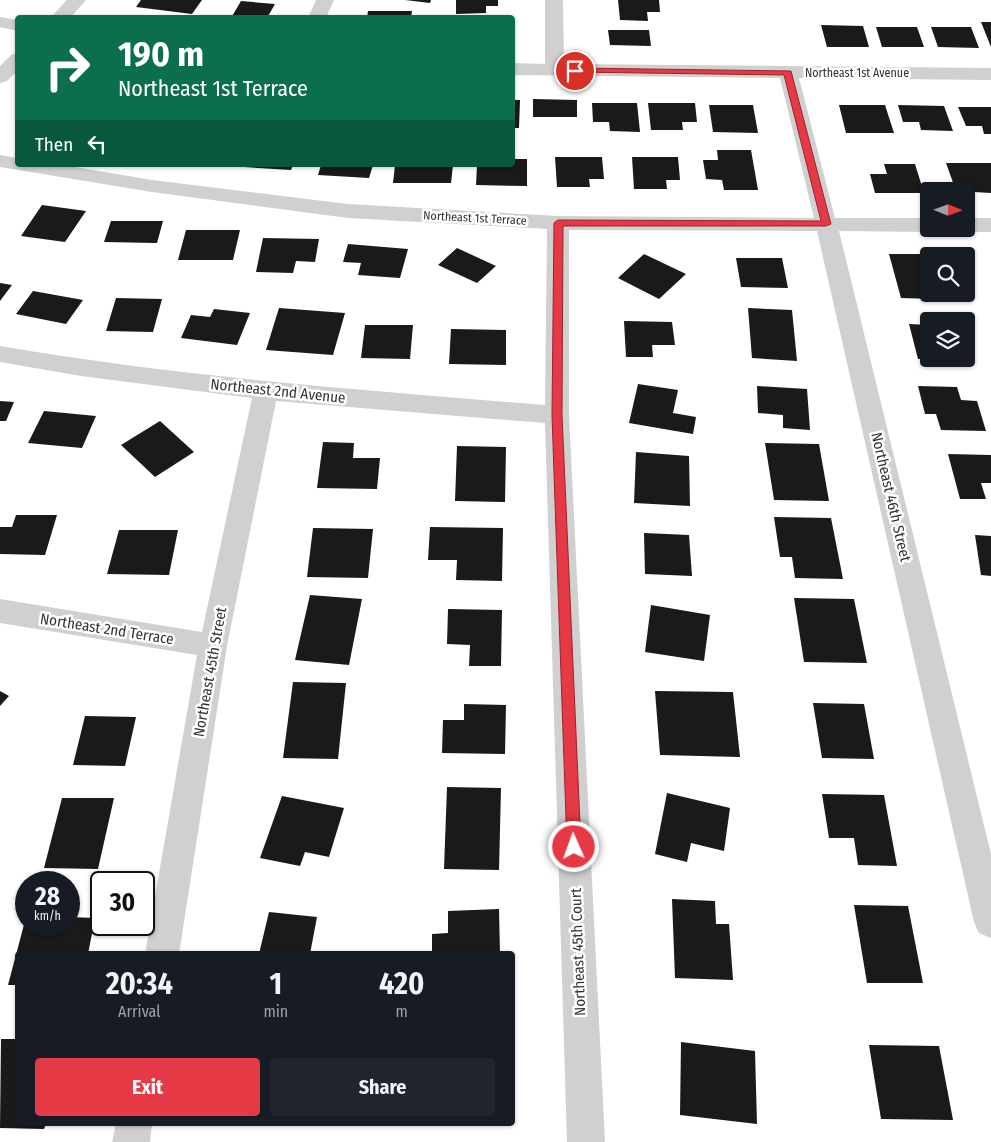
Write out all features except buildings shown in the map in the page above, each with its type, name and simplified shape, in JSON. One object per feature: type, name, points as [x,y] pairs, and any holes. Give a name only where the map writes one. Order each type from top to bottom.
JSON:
[{"type":"street","points":[[62,15],[77,0]]},
{"type":"street","points":[[318,15],[325,0]]},
{"type":"street","points":[[554,0],[555,70]]},
{"type":"street","points":[[0,22],[15,25]]},
{"type":"street","points":[[0,77],[11,60]]},
{"type":"street","name":"Northeast 1st Avenue","points":[[515,69],[991,74]]},
{"type":"street","name":"Northeast 46th Street","points":[[788,73],[826,224],[991,922]]},
{"type":"street","points":[[0,161],[15,164]]},
{"type":"street","name":"Northeast 1st Terrace","points":[[37,167],[152,186],[348,211],[558,223],[920,225]]},
{"type":"street","name":"Northeast 45th Court","points":[[558,223],[557,415],[586,1142]]},
{"type":"street","points":[[975,225],[991,225]]},
{"type":"street","name":"Northeast 2nd Avenue","points":[[0,354],[81,368],[266,391],[557,415]]},
{"type":"street","name":"Northeast 45th Street","points":[[162,951],[213,646],[266,391]]},
{"type":"street","name":"Northeast 2nd Terrace","points":[[0,611],[213,646]]},
{"type":"street","points":[[131,1142],[134,1126]]},
{"type":"route","points":[[574,847],[557,415],[558,223],[826,224],[788,73],[575,71]]}]
